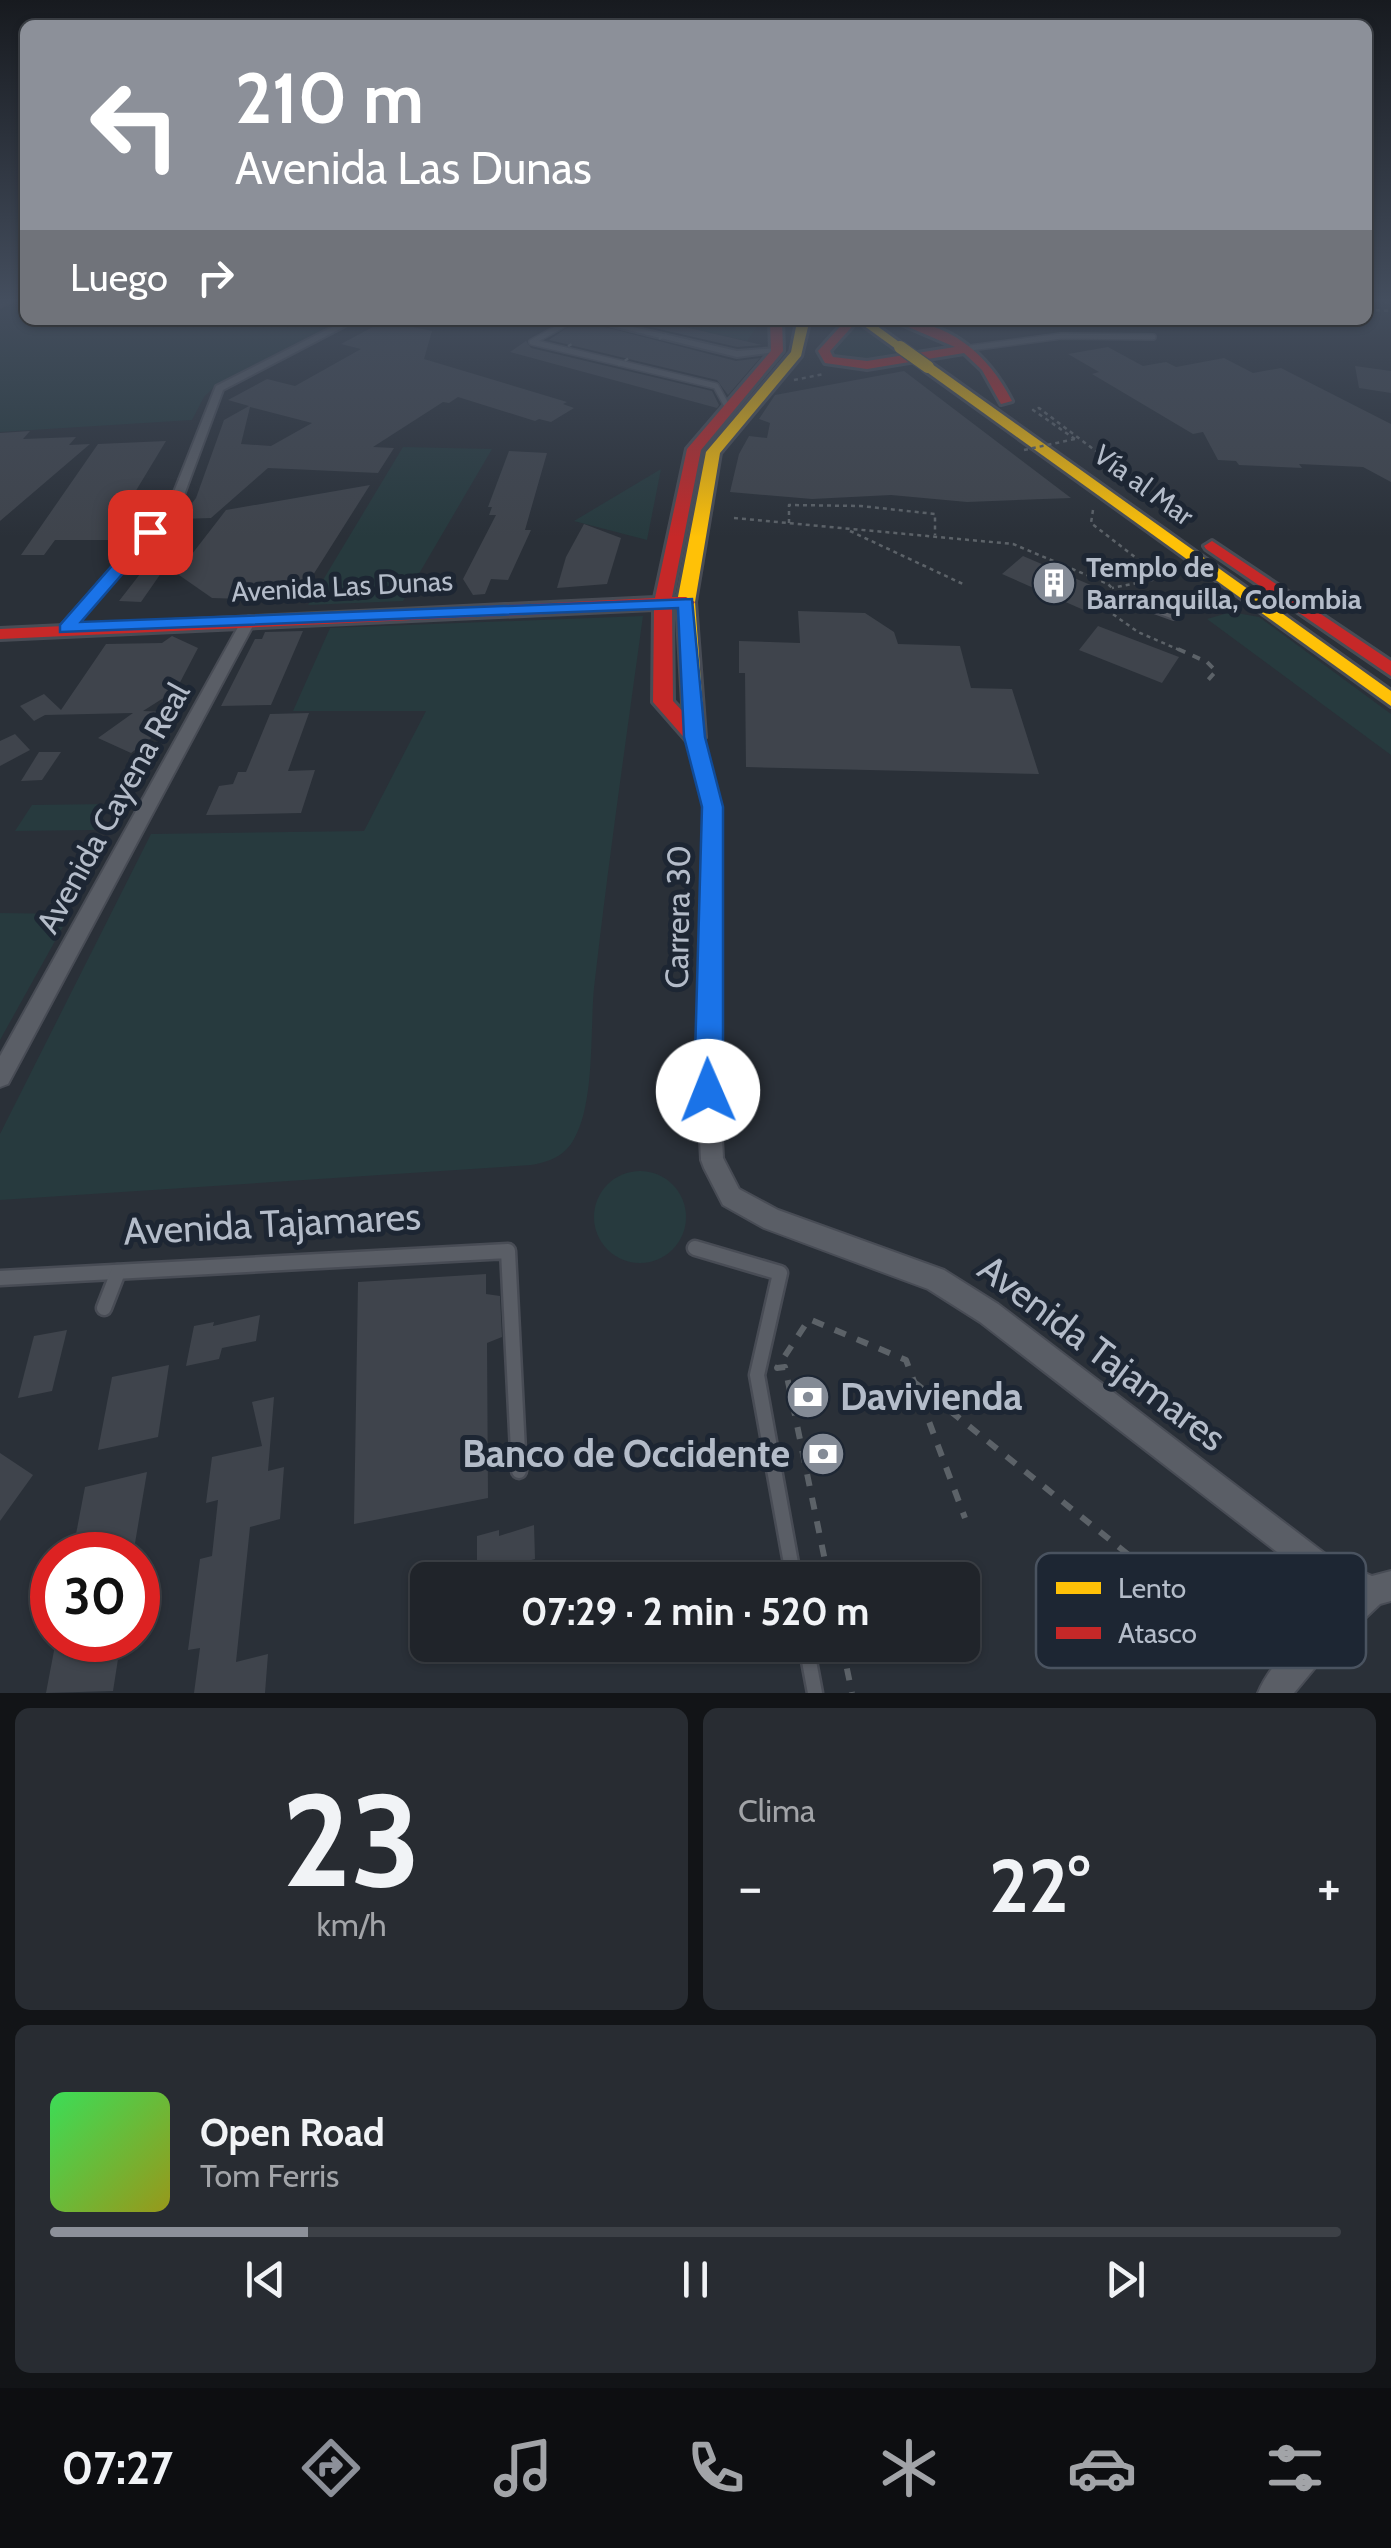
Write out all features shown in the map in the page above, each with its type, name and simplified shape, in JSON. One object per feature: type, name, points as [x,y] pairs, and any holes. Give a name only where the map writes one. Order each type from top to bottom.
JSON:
[{"type":"main road","name":"Carrera 30","points":[[694,737],[675,602],[694,449],[752,379]]},
{"type":"main road","name":"Carrera 30","points":[[675,602],[713,452],[773,379]]},
{"type":"main road","name":"Vía al Mar","points":[[959,379],[1391,700]]},
{"type":"main road","name":"Vía al Mar","points":[[966,379],[1006,400],[1391,670]]},
{"type":"main road","points":[[996,379],[1006,400]]},
{"type":"main road","name":"Avenida Las Dunas","points":[[0,634],[675,602]]},
{"type":"street","points":[[66,628],[176,503],[219,388],[237,379]]},
{"type":"street","name":"Avenida Cayena Real","points":[[0,1077],[250,620]]},
{"type":"street","name":"Carrera 30","points":[[694,737],[708,770],[712,807],[714,873],[707,1057],[712,1160]]},
{"type":"street","name":"Avenida Tajamares","points":[[712,1160],[731,1197],[772,1220],[934,1280],[989,1313],[1301,1553]]},
{"type":"street","points":[[1274,1693],[1294,1668]]},
{"type":"lane","points":[[687,379],[716,386],[728,408]]},
{"type":"lane","points":[[1149,608],[1174,616]]},
{"type":"lane","points":[[694,1248],[780,1274],[757,1375],[791,1562]]},
{"type":"lane","name":"Avenida Tajamares","points":[[0,1278],[508,1251],[519,1471]]},
{"type":"lane","points":[[104,1308],[118,1272]]},
{"type":"lane","points":[[809,1662],[815,1693]]},
{"type":"path","points":[[767,386],[800,379]]},
{"type":"path","points":[[1024,450],[1075,439],[1033,410],[1039,408],[1112,464],[1098,468]]},
{"type":"path","points":[[734,518],[1013,544],[1112,588],[1162,578],[1091,523],[1096,496]]},
{"type":"path","points":[[790,523],[789,505],[870,507],[935,514],[935,535]]},
{"type":"path","points":[[846,529],[965,585]]},
{"type":"path","points":[[1112,588],[1112,610]]},
{"type":"path","points":[[1100,605],[1138,632],[1207,662],[1216,671],[1208,680]]},
{"type":"path","points":[[825,1562],[785,1367],[778,1368],[808,1319],[906,1360],[965,1518]]},
{"type":"path","points":[[912,1381],[1127,1553]]},
{"type":"path","points":[[846,1662],[852,1693]]},
{"type":"green space","points":[[0,379],[227,379],[204,397],[192,420],[0,432]]},
{"type":"green space","points":[[403,447],[492,449],[403,601],[308,605]]},
{"type":"green space","points":[[661,469],[647,540],[574,521]]},
{"type":"green space","points":[[1231,612],[1259,617],[1391,714],[1391,755],[1207,619]]},
{"type":"green space","points":[[643,616],[594,988],[589,1086],[581,1124],[566,1150],[531,1165],[0,1200],[0,1134],[151,834],[364,831],[426,711],[293,711],[330,628]]},
{"type":"green space","points":[[109,804],[94,830],[15,831],[32,805]]},
{"type":"green space","points":[[0,913],[70,914],[0,1040]]},
{"type":"green space","points":[[640,1171],[658,1175],[672,1185],[682,1199],[686,1217],[682,1235],[672,1249],[658,1259],[640,1263],[622,1259],[608,1249],[598,1235],[594,1217],[598,1199],[608,1185],[622,1175]]},
{"type":"building","points":[[267,379],[295,386],[307,379],[491,379],[567,402],[563,404],[574,408],[551,422],[535,421],[458,397],[443,402],[373,447],[394,448],[378,473],[268,468],[211,518],[180,519],[196,498],[224,420],[249,406],[228,400]],"holes":[[[250,407],[312,423],[271,446],[241,444]]]},
{"type":"building","points":[[610,379],[662,379],[712,391],[717,408]]},
{"type":"building","points":[[713,379],[742,379],[728,395]]},
{"type":"building","points":[[861,379],[915,379],[1071,498],[967,502],[891,495],[812,499],[730,492],[739,454],[749,436],[767,438],[770,423],[759,419],[775,395]]},
{"type":"building","points":[[1100,379],[1303,379],[1391,424],[1391,482],[1363,467],[1239,465],[1236,461],[1218,460],[1203,432],[1193,434]]},
{"type":"building","points":[[1357,379],[1391,379],[1391,393],[1359,388]]},
{"type":"building","points":[[30,431],[23,439],[76,437],[69,445],[90,444],[0,521],[0,433]]},
{"type":"building","points":[[166,441],[117,522],[124,522],[108,540],[55,540],[44,555],[21,555],[98,444]]},
{"type":"building","points":[[509,451],[547,453],[525,530],[531,530],[508,580],[491,579],[485,594],[473,595],[463,579],[496,515],[489,515],[492,507],[488,507]]},
{"type":"building","points":[[370,485],[301,594],[248,591],[243,599],[212,598],[166,566],[141,602],[119,601],[154,556],[149,552],[192,554],[226,510]]},
{"type":"building","points":[[584,524],[621,538],[607,584],[557,588],[566,557]]},
{"type":"building","name":"Templo de Barranquilla, Colombia","points":[[1023,556],[1107,592],[1086,611],[1002,574]]},
{"type":"building","points":[[798,611],[865,613],[894,632],[898,644],[960,646],[971,688],[1012,689],[1039,774],[746,767],[745,673],[739,673],[739,641],[800,643]]},
{"type":"building","points":[[1098,626],[1179,657],[1162,683],[1079,650]]},
{"type":"building","points":[[303,631],[271,705],[221,706],[255,639],[262,639],[265,632]]},
{"type":"building","points":[[172,636],[198,648],[176,690],[143,711],[168,712],[154,736],[131,753],[98,738],[133,713],[45,715],[34,721],[20,706],[44,694],[61,710],[106,644],[162,643]]},
{"type":"building","points":[[309,713],[288,771],[315,770],[301,813],[206,815],[219,786],[233,784],[238,772],[246,772],[270,714]]},
{"type":"building","points":[[15,734],[30,750],[0,766],[0,741]]},
{"type":"building","points":[[39,752],[61,752],[42,780],[21,781]]},
{"type":"building","points":[[486,1274],[486,1294],[500,1296],[502,1337],[487,1343],[488,1498],[354,1524],[358,1282]]},
{"type":"building","points":[[260,1315],[256,1341],[222,1348],[219,1359],[186,1366],[194,1326],[214,1322],[213,1326]]},
{"type":"building","points":[[67,1330],[52,1391],[18,1398],[34,1336]]},
{"type":"building","points":[[169,1365],[158,1437],[98,1450],[112,1377]]},
{"type":"building","points":[[274,1397],[268,1471],[284,1467],[280,1519],[250,1527],[236,1662],[268,1654],[265,1693],[194,1693],[200,1648],[188,1650],[200,1559],[212,1556],[218,1500],[206,1503],[212,1457],[262,1446],[252,1402]]},
{"type":"building","points":[[0,1453],[33,1475],[0,1521]]},
{"type":"building","points":[[147,1472],[137,1532],[76,1532],[85,1487]]},
{"type":"building","points":[[534,1525],[535,1559],[477,1562],[477,1536],[499,1530],[499,1536]]},
{"type":"building","points":[[52,1662],[118,1662],[113,1691],[46,1693]]},
{"type":"traffic: slow","points":[[695,737],[686,602],[713,452],[775,379]]},
{"type":"traffic: slow","points":[[945,379],[1391,700]]},
{"type":"traffic: jam","points":[[695,737],[663,702],[663,602],[694,449],[753,379]]},
{"type":"traffic: jam","points":[[994,379],[1006,401]]},
{"type":"traffic: jam","points":[[1212,546],[1391,670]]},
{"type":"traffic: jam","points":[[0,634],[686,602]]},
{"type":"place","name":"Templo de Barranquilla, Colombia","points":[[1054,583]]},
{"type":"place","name":"Davivienda","points":[[808,1397]]},
{"type":"place","name":"Banco de Occidente","points":[[823,1454]]},
{"type":"route","points":[[150,532],[66,628],[686,602],[694,737],[712,807],[708,1091]]}]
